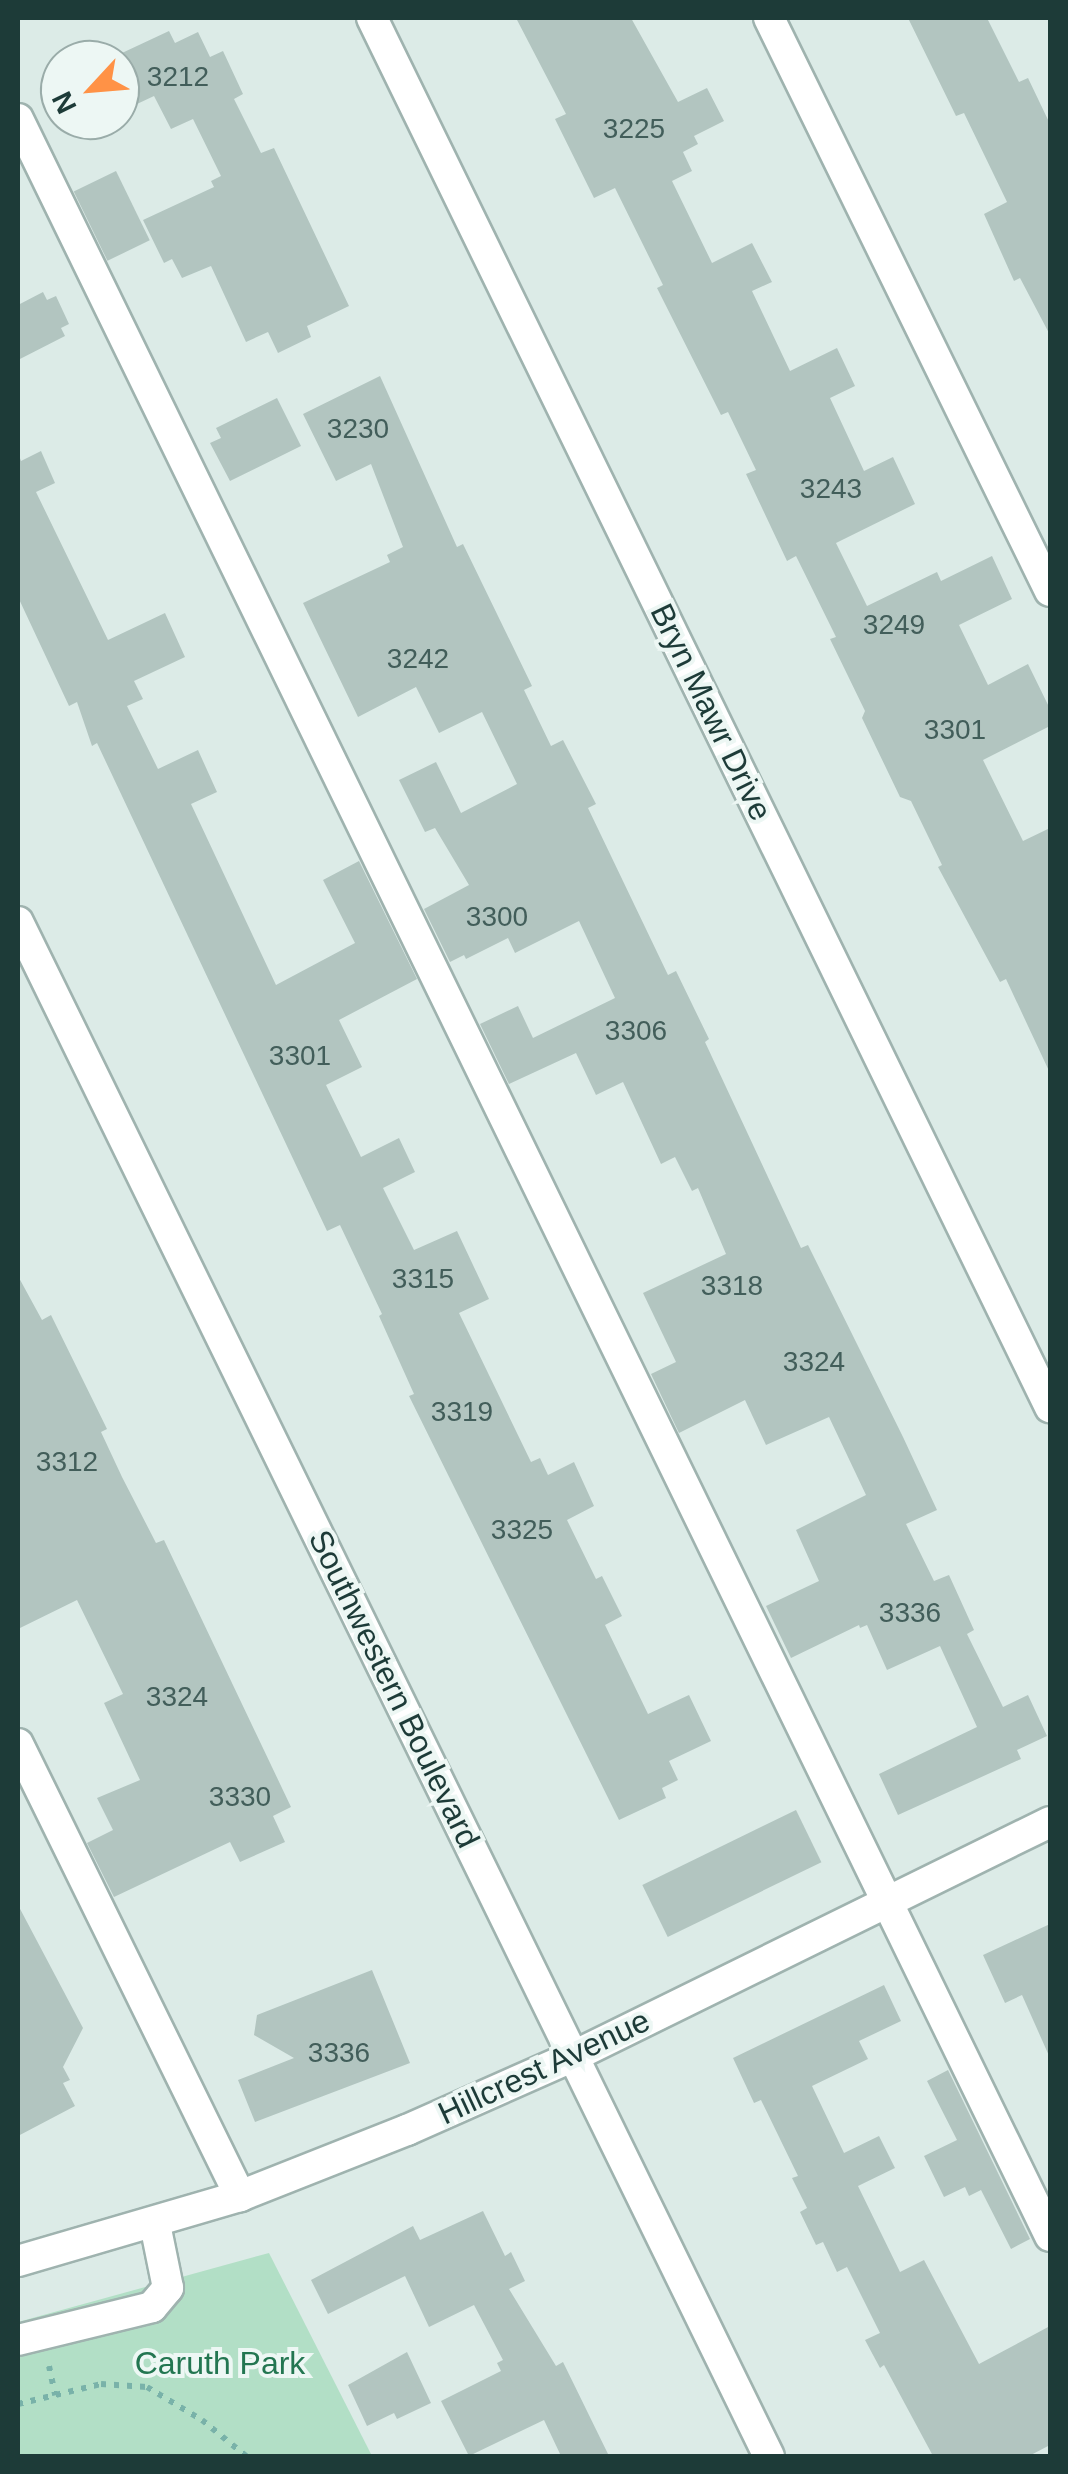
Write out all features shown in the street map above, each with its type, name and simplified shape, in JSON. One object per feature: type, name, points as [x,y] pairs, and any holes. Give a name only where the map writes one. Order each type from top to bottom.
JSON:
[{"type":"street","name":"Bryn Mawr Drive","points":[[372,18],[1050,1407]]},
{"type":"street","points":[[769,18],[1050,591]]},
{"type":"street","points":[[18,118],[1050,2236]]},
{"type":"street","name":"Southwestern Boulevard","points":[[18,922],[768,2456]]},
{"type":"street","points":[[18,1744],[240,2196]]},
{"type":"street","name":"Hillcrest Avenue","points":[[18,2261],[240,2196],[407,2130],[574,2056],[1050,1822]]},
{"type":"street","points":[[18,2340],[152,2307],[168,2288],[155,2224]]},
{"type":"path","points":[[18,2404],[100,2384],[148,2387],[202,2420],[246,2456]]},
{"type":"green space","name":"Caruth Park","points":[[269,2253],[372,2456],[18,2456],[18,2322]]},
{"type":"building","points":[[516,18],[631,18],[678,102],[707,88],[724,121],[694,136],[698,144],[683,152],[692,171],[672,181],[712,263],[752,243],[772,282],[752,291],[790,371],[837,348],[855,386],[830,398],[864,471],[893,457],[915,504],[836,543],[867,606],[937,572],[941,581],[992,556],[1012,599],[959,625],[988,685],[1028,664],[1050,709],[1050,726],[983,760],[1023,841],[1050,828],[1050,1073],[1006,979],[1000,982],[938,867],[942,865],[911,801],[900,797],[830,639],[836,637],[796,556],[787,561],[746,474],[756,470],[728,412],[721,415],[657,288],[663,285],[615,188],[594,198],[555,119],[566,114]]},
{"type":"building","points":[[908,18],[987,18],[1019,82],[1028,78],[1050,124],[1050,335],[1020,278],[1014,281],[984,214],[1007,202],[964,113],[956,116]]},
{"type":"building","points":[[169,31],[175,43],[198,32],[210,57],[223,51],[243,94],[234,99],[261,153],[274,148],[349,306],[307,326],[311,337],[278,353],[268,332],[246,342],[211,266],[182,278],[172,259],[164,263],[143,220],[214,187],[211,181],[221,176],[193,119],[171,129],[154,96],[140,103],[140,45]]},
{"type":"building","points":[[116,171],[150,240],[108,261],[74,192]]},
{"type":"building","points":[[43,292],[47,300],[56,296],[69,324],[61,328],[65,336],[18,360],[18,305]]},
{"type":"building","points":[[380,376],[457,547],[463,544],[532,686],[524,690],[551,746],[563,740],[596,804],[588,808],[668,975],[676,971],[801,1248],[808,1245],[937,1510],[906,1524],[934,1581],[949,1575],[974,1630],[967,1634],[1003,1707],[1028,1695],[1047,1736],[1017,1750],[1021,1759],[898,1815],[879,1774],[977,1727],[940,1646],[887,1670],[867,1625],[859,1625],[791,1658],[766,1606],[819,1581],[796,1530],[866,1495],[829,1417],[766,1445],[745,1400],[679,1433],[651,1374],[676,1362],[643,1293],[726,1254],[698,1188],[692,1191],[675,1157],[661,1164],[623,1082],[596,1095],[576,1053],[509,1084],[480,1024],[518,1006],[533,1038],[615,998],[579,921],[515,953],[508,938],[466,959],[464,955],[450,962],[424,909],[469,885],[435,828],[425,832],[399,780],[436,762],[461,813],[517,784],[482,712],[439,733],[416,687],[358,717],[303,603],[390,562],[387,555],[403,547],[371,464],[336,481],[303,414]]},
{"type":"building","points":[[277,398],[301,446],[230,481],[210,443],[221,438],[216,428]]},
{"type":"building","points":[[41,451],[55,483],[36,492],[108,640],[165,613],[185,657],[134,681],[143,699],[127,706],[158,769],[198,750],[217,792],[191,804],[276,985],[355,943],[323,880],[359,861],[417,979],[339,1020],[362,1067],[326,1085],[361,1157],[399,1138],[415,1172],[383,1188],[414,1250],[457,1231],[489,1299],[459,1313],[531,1462],[540,1458],[548,1475],[574,1462],[594,1506],[567,1520],[596,1579],[602,1576],[622,1616],[605,1625],[648,1714],[689,1695],[711,1741],[669,1761],[678,1780],[662,1788],[666,1798],[619,1820],[409,1396],[414,1394],[379,1316],[382,1314],[340,1225],[327,1231],[97,743],[92,746],[77,702],[69,706],[18,597],[18,453],[21,461]]},
{"type":"building","points":[[18,1276],[42,1320],[51,1315],[107,1429],[101,1432],[122,1477],[156,1543],[164,1540],[291,1807],[273,1816],[285,1842],[240,1862],[230,1842],[114,1897],[87,1843],[113,1830],[97,1798],[140,1780],[104,1703],[123,1694],[77,1600],[18,1629]]},
{"type":"building","points":[[796,1810],[821,1862],[668,1937],[642,1885]]},
{"type":"building","points":[[18,1905],[83,2028],[63,2067],[70,2080],[63,2083],[75,2106],[18,2136]]},
{"type":"building","points":[[1050,1924],[1050,2058],[1022,1995],[1005,2003],[983,1955]]},
{"type":"building","points":[[372,1970],[410,2063],[255,2122],[238,2080],[294,2058],[254,2035],[257,2015]]},
{"type":"building","points":[[884,1985],[901,2021],[859,2041],[868,2059],[812,2086],[844,2153],[879,2136],[895,2168],[858,2186],[900,2272],[924,2260],[979,2364],[1050,2326],[1050,2445],[1029,2456],[933,2456],[884,2365],[880,2368],[865,2340],[880,2333],[847,2267],[837,2272],[823,2242],[816,2245],[800,2212],[807,2208],[792,2178],[798,2176],[761,2100],[754,2103],[733,2058]]},
{"type":"building","points":[[948,2070],[1030,2239],[1011,2249],[981,2190],[969,2196],[965,2187],[944,2197],[924,2156],[957,2140],[927,2081]]},
{"type":"building","points":[[483,2211],[505,2256],[511,2252],[525,2281],[509,2289],[556,2366],[563,2362],[609,2456],[561,2456],[544,2420],[469,2456],[441,2401],[501,2371],[497,2363],[503,2360],[474,2305],[429,2327],[405,2276],[328,2314],[311,2280],[413,2226],[420,2240]]},
{"type":"building","points":[[407,2352],[431,2403],[397,2419],[394,2413],[367,2426],[348,2385]]}]
